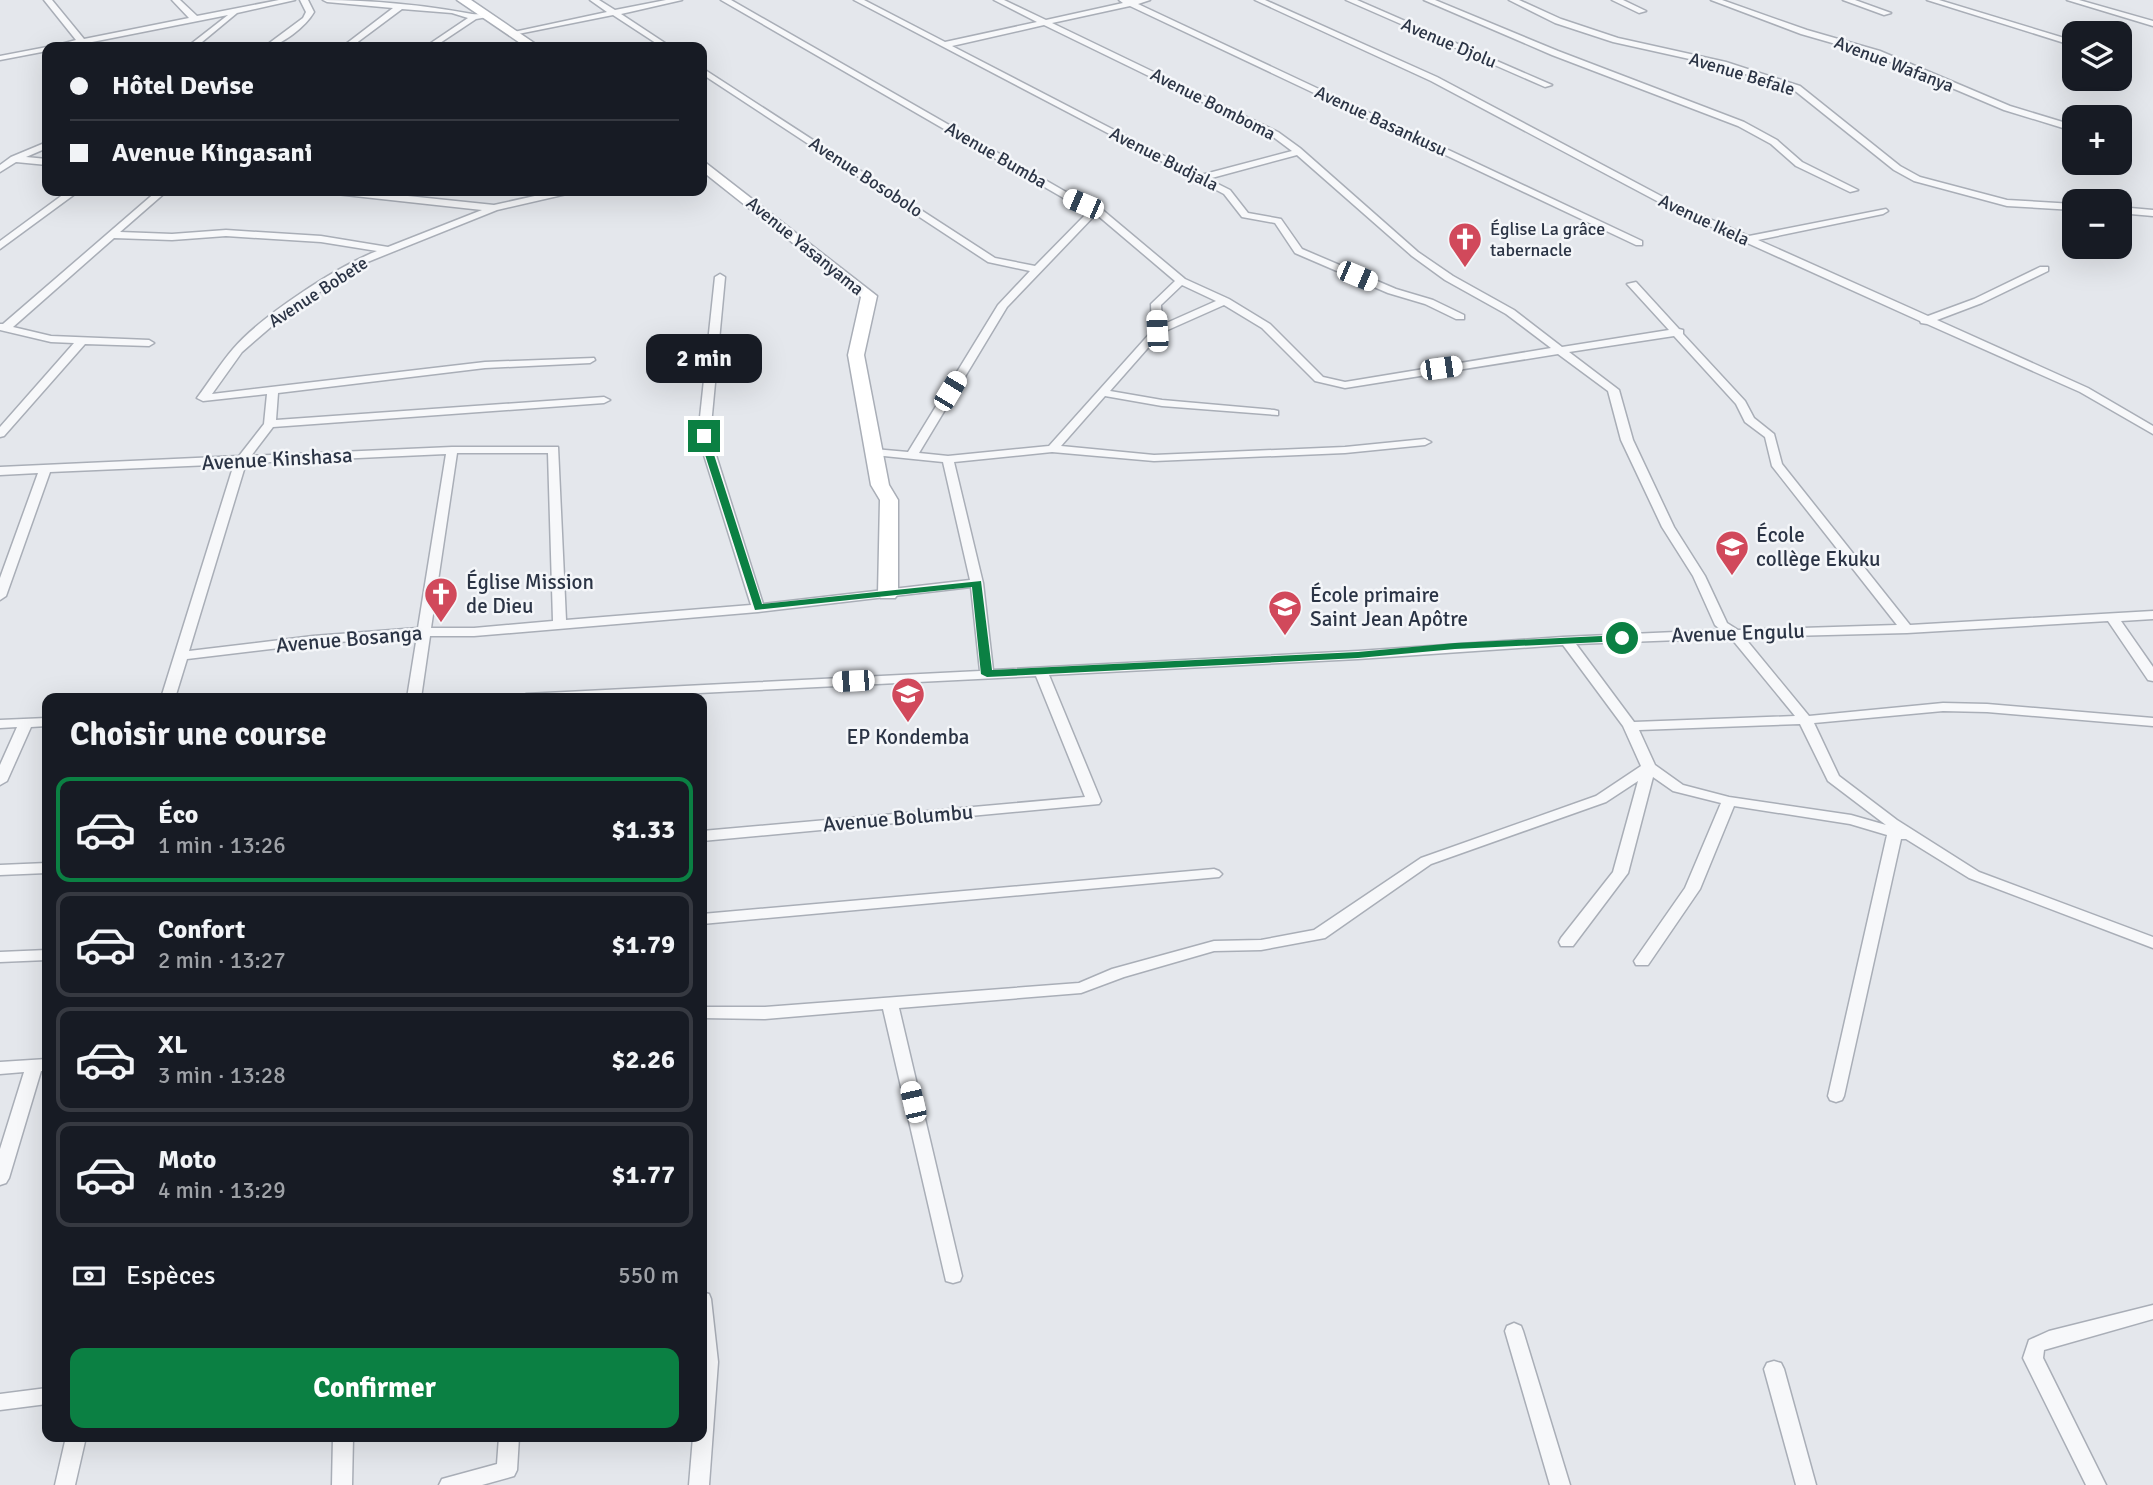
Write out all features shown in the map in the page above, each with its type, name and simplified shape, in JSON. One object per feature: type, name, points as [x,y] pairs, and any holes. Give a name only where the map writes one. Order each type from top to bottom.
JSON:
[{"type":"street","points":[[48,0],[82,42],[291,0]]},
{"type":"street","points":[[176,0],[195,19]]},
{"type":"street","points":[[275,42],[306,19],[310,12],[303,0]]},
{"type":"street","points":[[327,0],[453,11],[474,17],[489,16]]},
{"type":"street","points":[[463,0],[526,42]]},
{"type":"street","points":[[594,0],[659,42]]},
{"type":"street","points":[[513,33],[678,0]]},
{"type":"street","name":"Avenue Bumba","points":[[725,0],[1070,198],[1096,209],[1181,281],[1226,301],[1266,326],[1319,379],[1345,386],[1561,351]]},
{"type":"street","name":"Avenue Budjala","points":[[858,0],[1227,192],[1242,213],[1278,221],[1298,251],[1382,287],[1429,302],[1460,317]]},
{"type":"street","name":"Avenue Bomboma","points":[[998,0],[1275,134],[1415,254],[1449,278],[1510,312],[1613,390],[1627,440],[1668,527],[1699,576],[1723,625],[1733,632],[1805,720],[1833,778],[1974,875],[2153,943]]},
{"type":"street","points":[[944,45],[1127,2],[1146,0]]},
{"type":"street","name":"Avenue Ikela","points":[[1259,0],[1434,79],[1675,207],[2084,390],[2153,431]]},
{"type":"street","name":"Avenue Djolu","points":[[1350,0],[1548,85]]},
{"type":"street","points":[[1428,0],[1555,53],[1741,124],[1774,142],[1799,164],[1853,190]]},
{"type":"street","name":"Avenue Befale","points":[[1513,0],[1558,21],[1616,40],[1723,64],[1797,88],[1897,168],[1917,179],[2007,203],[2062,207]]},
{"type":"street","points":[[1616,0],[1642,11]]},
{"type":"street","name":"Avenue Wafanya","points":[[1714,0],[1877,53],[2007,108],[2062,125]]},
{"type":"street","points":[[1847,0],[1887,13]]},
{"type":"street","points":[[1931,0],[2062,41]]},
{"type":"street","points":[[2071,0],[2153,24]]},
{"type":"street","name":"Avenue Basankusu","points":[[1127,2],[1639,243]]},
{"type":"street","points":[[352,42],[398,7]]},
{"type":"street","points":[[198,42],[237,12]]},
{"type":"street","points":[[436,42],[474,17]]},
{"type":"street","points":[[0,58],[42,50]]},
{"type":"street","name":"Avenue Bosobolo","points":[[707,73],[992,260],[1036,269]]},
{"type":"street","points":[[0,169],[14,159],[42,147]]},
{"type":"street","points":[[1200,178],[1299,152]]},
{"type":"street","points":[[14,159],[42,162]]},
{"type":"street","name":"Avenue Yasanyama","points":[[707,168],[869,296],[856,355],[880,485],[889,500],[888,594]]},
{"type":"street","points":[[0,246],[67,196]]},
{"type":"street","points":[[3,327],[156,196]]},
{"type":"street","points":[[387,196],[494,208],[546,196]]},
{"type":"street","name":"Avenue Bobete","points":[[273,389],[203,398],[238,350],[283,311],[361,261],[494,208]]},
{"type":"street","points":[[911,456],[1003,305],[1096,209]]},
{"type":"street","points":[[1745,240],[1883,211]]},
{"type":"street","points":[[2132,211],[2153,213]]},
{"type":"street","points":[[111,235],[172,237],[226,233],[321,239],[388,250]]},
{"type":"street","points":[[1925,321],[1978,301],[2044,269]]},
{"type":"street","points":[[720,277],[704,436],[758,608]]},
{"type":"street","points":[[1157,331],[1156,304],[1181,281]]},
{"type":"street","points":[[1632,284],[1679,332],[1741,403],[1749,421],[1770,436],[1776,464],[1907,629]]},
{"type":"street","points":[[1052,449],[1157,331],[1226,301]]},
{"type":"street","points":[[3,327],[51,339],[149,343]]},
{"type":"street","points":[[1561,351],[1679,332]]},
{"type":"street","points":[[0,434],[82,340]]},
{"type":"street","points":[[169,693],[242,461],[270,424],[273,389],[485,365],[590,360]]},
{"type":"street","points":[[1104,393],[1162,403],[1274,413]]},
{"type":"street","points":[[270,424],[604,400]]},
{"type":"street","points":[[874,452],[948,459],[1052,449],[1154,458],[1345,450],[1425,442]]},
{"type":"street","name":"Avenue Kinshasa","points":[[0,471],[452,450],[554,449],[559,625]]},
{"type":"street","points":[[415,693],[452,450]]},
{"type":"street","points":[[948,459],[977,583],[987,674]]},
{"type":"street","points":[[0,596],[45,469]]},
{"type":"street","name":"Avenue Bosanga","points":[[180,656],[313,640],[423,632],[474,632],[758,608],[977,583]]},
{"type":"street","name":"Avenue Engulu","points":[[633,693],[1358,655],[1455,646],[1733,632],[1907,629],[2153,615]]},
{"type":"street","points":[[2112,617],[2153,677]]},
{"type":"street","points":[[1567,641],[1630,726],[1649,767],[1678,788],[1729,801],[1851,820],[1918,839]]},
{"type":"street","name":"Avenue Bolumbu","points":[[707,836],[1094,801],[1041,671]]},
{"type":"street","points":[[1630,726],[1805,720],[1943,707],[1987,708],[2153,722]]},
{"type":"street","points":[[0,724],[42,722]]},
{"type":"street","points":[[0,781],[26,723]]},
{"type":"street","points":[[1567,942],[1619,873],[1649,767]]},
{"type":"street","points":[[707,1012],[765,1013],[988,998],[1081,988],[1118,973],[1214,946],[1261,945],[1319,934],[1426,861],[1601,799],[1649,767]]},
{"type":"street","points":[[1642,961],[1692,888],[1729,801]]},
{"type":"street","points":[[1836,1096],[1895,833]]},
{"type":"street","points":[[0,870],[42,868]]},
{"type":"street","points":[[707,919],[1213,874]]},
{"type":"street","points":[[0,957],[42,955]]},
{"type":"street","points":[[890,1003],[953,1276]]},
{"type":"street","points":[[0,1068],[41,1065],[0,1178]]},
{"type":"street","points":[[2096,1485],[2033,1358],[2036,1345],[2049,1339],[2153,1312]]},
{"type":"street","points":[[1514,1331],[1560,1485]]},
{"type":"street","points":[[707,1352],[707,1376]]},
{"type":"street","points":[[1774,1369],[1806,1485]]},
{"type":"street","points":[[0,1402],[42,1397]]},
{"type":"street","points":[[65,1485],[75,1442]]},
{"type":"street","points":[[342,1485],[343,1442]]},
{"type":"street","points":[[449,1485],[507,1470],[509,1442]]},
{"type":"street","points":[[699,1485],[702,1442]]},
{"type":"place","name":"Église La grâce tabernacle","points":[[1465,269]]},
{"type":"place","name":"École collège Ekuku","points":[[1732,577]]},
{"type":"place","name":"Église Mission de Dieu","points":[[441,624]]},
{"type":"place","name":"École primaire Saint Jean Apôtre","points":[[1285,637]]},
{"type":"place","name":"EP Kondemba","points":[[908,724]]},
{"type":"route","points":[[704,436],[758,608],[977,583],[987,674],[1622,638]]}]
